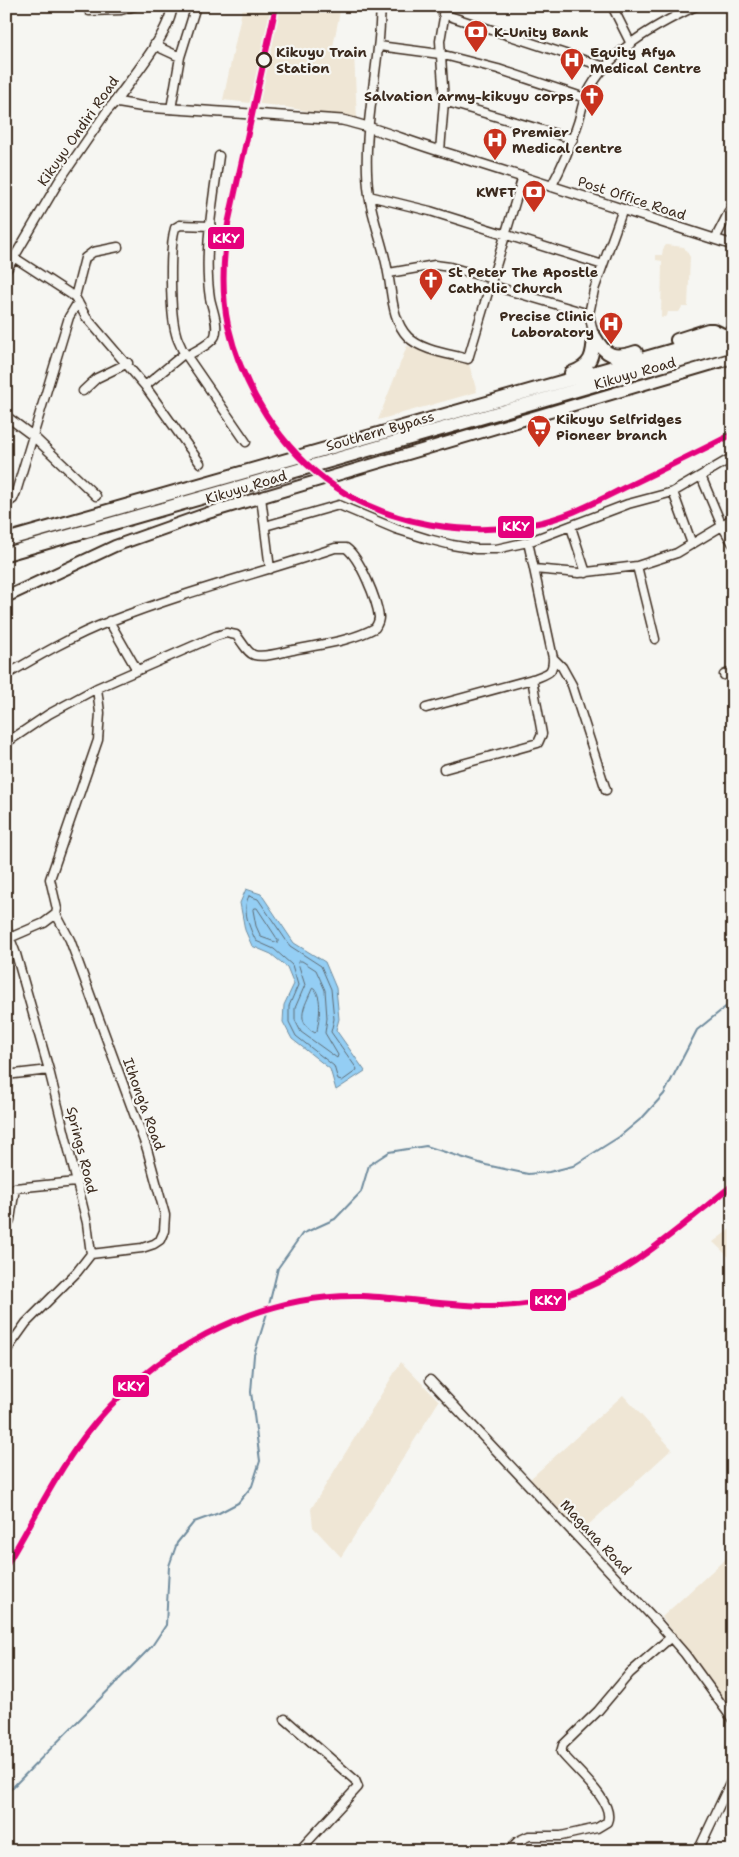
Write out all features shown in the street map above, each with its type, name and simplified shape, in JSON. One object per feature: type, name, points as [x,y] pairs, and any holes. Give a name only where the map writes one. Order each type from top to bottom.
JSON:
[{"type":"highway","points":[[594,336],[602,349],[614,356],[635,353],[708,330],[728,334]]},
{"type":"highway","name":"Southern Bypass","points":[[6,540],[728,334]]},
{"type":"highway","points":[[507,397],[515,389],[574,372],[586,366],[592,353],[594,336]]},
{"type":"highway","name":"Southern Bypass","points":[[6,554],[733,345]]},
{"type":"main road","name":"Kikuyu Road","points":[[6,597],[129,540],[208,513],[733,358]]},
{"type":"street","points":[[88,11],[121,10],[135,6]]},
{"type":"street","points":[[162,6],[172,7]]},
{"type":"street","points":[[171,109],[180,56],[196,6]]},
{"type":"street","points":[[380,6],[378,46],[368,126],[369,196],[388,274],[392,301],[399,324],[408,337],[425,347],[468,358],[523,176]]},
{"type":"street","points":[[612,6],[630,44]]},
{"type":"street","points":[[551,187],[573,139],[585,98],[598,75],[615,56],[630,44],[680,9],[696,6]]},
{"type":"street","name":"Kikuyu Ondiri Road","points":[[6,271],[59,181],[154,45],[170,19],[172,7]]},
{"type":"street","points":[[440,151],[444,101],[440,54],[445,10],[605,67]]},
{"type":"street","points":[[154,45],[180,56]]},
{"type":"street","points":[[378,46],[440,54],[498,69],[585,98]]},
{"type":"street","points":[[444,101],[573,139]]},
{"type":"street","name":"Post Office Road","points":[[115,102],[145,107],[342,120],[368,126],[733,245]]},
{"type":"street","points":[[145,386],[186,354],[211,340],[216,332],[215,316],[210,297],[209,264],[218,156]]},
{"type":"street","points":[[369,196],[430,211],[603,265]]},
{"type":"street","points":[[715,240],[733,204]]},
{"type":"street","points":[[594,336],[589,314],[594,290],[623,209]]},
{"type":"street","points":[[211,226],[180,225],[175,227],[171,260],[174,324],[176,336],[186,354],[246,442]]},
{"type":"street","points":[[6,504],[13,499],[69,317],[77,300],[85,258],[93,252],[118,247]]},
{"type":"street","points":[[14,258],[77,300],[86,317],[128,364],[200,463]]},
{"type":"street","points":[[388,274],[436,265],[450,267],[589,314]]},
{"type":"street","points":[[83,392],[97,378],[128,364]]},
{"type":"street","points":[[6,416],[33,436],[96,496]]},
{"type":"street","points":[[265,526],[339,505],[396,529],[452,545],[487,549],[528,542],[628,504],[673,492],[733,458]]},
{"type":"street","points":[[701,476],[722,526],[733,544]]},
{"type":"street","points":[[673,492],[692,544]]},
{"type":"street","points":[[261,496],[270,569]]},
{"type":"street","points":[[534,569],[586,573],[637,566],[676,553],[722,526],[733,517]]},
{"type":"street","points":[[571,527],[586,573]]},
{"type":"street","points":[[426,708],[532,679],[550,672],[553,667],[553,658],[528,542]]},
{"type":"street","points":[[6,675],[64,642],[109,622],[334,548],[346,548],[356,557],[362,568],[379,618],[375,628],[354,637],[326,645],[255,656],[251,654],[236,635],[226,633],[97,688],[49,714],[6,743]]},
{"type":"street","points":[[637,566],[655,639]]},
{"type":"street","points":[[109,622],[137,670]]},
{"type":"street","points":[[553,658],[562,667],[572,685],[606,790]]},
{"type":"street","points":[[724,675],[733,671]]},
{"type":"street","points":[[444,769],[538,743],[542,734],[532,679]]},
{"type":"street","points":[[8,938],[44,923],[56,914],[57,909],[50,879],[98,740],[100,714],[97,688]]},
{"type":"street","name":"Ithong'a Road","points":[[56,914],[70,940],[147,1149],[165,1215],[164,1231],[160,1240],[154,1244],[142,1248],[91,1254]]},
{"type":"street","name":"Springs Road","points":[[6,928],[49,1070],[87,1223],[91,1254]]},
{"type":"street","points":[[6,1075],[49,1070]]},
{"type":"street","points":[[6,1229],[10,1220],[11,1187],[76,1182]]},
{"type":"street","points":[[6,1351],[9,1341],[77,1272],[91,1254]]},
{"type":"street","name":"Magana Road","points":[[430,1380],[554,1510],[671,1637],[733,1720]]},
{"type":"street","points":[[508,1851],[518,1842],[529,1836],[561,1836],[597,1828],[607,1822],[609,1814],[604,1800],[560,1752],[563,1745],[598,1711],[630,1673],[671,1637]]},
{"type":"street","points":[[285,1718],[355,1780],[358,1787],[299,1851]]},
{"type":"street","points":[[698,1851],[733,1777]]},
{"type":"shaded area","points":[[243,6],[341,6],[333,47],[354,52],[357,120],[279,106],[223,100]]},
{"type":"shaded area","points":[[666,245],[684,247],[690,257],[688,307],[682,307],[679,312],[668,312],[667,316],[661,318],[662,261],[656,260],[656,255],[662,255]]},
{"type":"shaded area","points":[[407,346],[469,364],[477,392],[378,420]]},
{"type":"shaded area","points":[[733,1227],[733,1261],[713,1242]]},
{"type":"shaded area","points":[[401,1362],[439,1401],[341,1557],[313,1527],[311,1509]]},
{"type":"shaded area","points":[[623,1395],[672,1449],[587,1526],[572,1527],[530,1479]]},
{"type":"shaded area","points":[[733,1552],[733,1714],[662,1617]]},
{"type":"water","points":[[246,889],[261,894],[294,943],[325,962],[336,988],[339,1019],[336,1030],[365,1071],[336,1090],[330,1069],[292,1039],[283,1022],[284,1005],[294,984],[287,967],[271,954],[252,946],[245,930],[240,903]]},
{"type":"waterway","points":[[269,1305],[278,1268],[302,1234],[335,1219],[361,1192],[369,1165],[389,1152],[426,1146],[486,1165],[528,1174],[549,1172],[573,1166],[619,1137],[643,1117],[664,1094],[697,1030],[733,1001]]},
{"type":"waterway","points":[[6,1794],[152,1646],[166,1625],[169,1566],[177,1543],[194,1522],[219,1513],[238,1503],[252,1486],[260,1461],[251,1392],[254,1355],[267,1313]]},
{"type":"transit line","name":"KKY","points":[[276,6],[228,224],[224,262],[224,300],[234,348],[254,394],[281,436],[315,471],[334,486],[356,499],[404,519],[456,528],[508,528],[558,518],[582,508],[733,434]]},
{"type":"transit line","name":"KKY","points":[[6,1566],[63,1468],[84,1437],[110,1407],[139,1379],[171,1355],[206,1334],[244,1317],[282,1305],[322,1298],[362,1296],[488,1306],[537,1302],[563,1296],[587,1287],[632,1263],[733,1185]]},
{"type":"place","name":"K-Unity Bank","points":[[476,53]]},
{"type":"place","name":"Kikuyu Train Station","points":[[264,60]]},
{"type":"place","name":"Equity Afya Medical Centre","points":[[572,81]]},
{"type":"place","name":"Salvation army-kikuyu corps","points":[[592,117]]},
{"type":"place","name":"Premier Medical centre","points":[[495,161]]},
{"type":"place","name":"KWFT","points":[[534,213]]},
{"type":"place","name":"St Peter The Apostle Catholic Church","points":[[431,301]]},
{"type":"place","name":"Precise Clinic Laboratory","points":[[611,345]]},
{"type":"place","name":"Kikuyu Selfridges Pioneer branch","points":[[539,448]]}]
